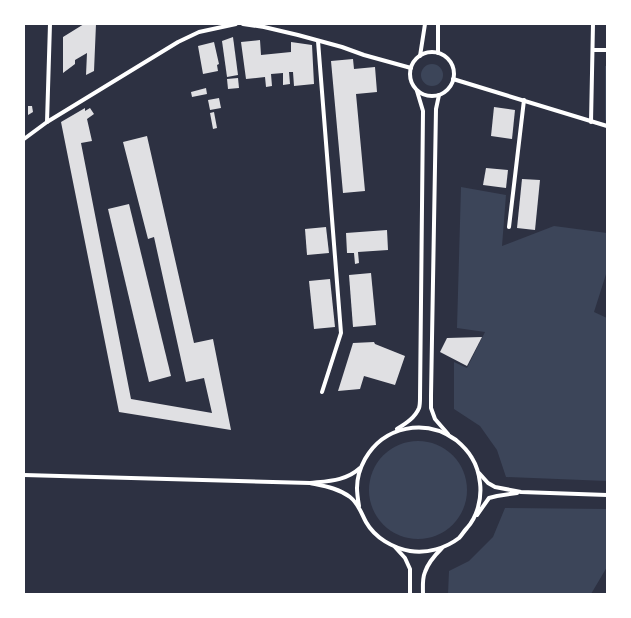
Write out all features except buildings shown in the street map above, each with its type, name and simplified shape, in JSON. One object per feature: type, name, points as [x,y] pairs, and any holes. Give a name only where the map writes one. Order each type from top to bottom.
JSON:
[{"type":"street","points":[[47,122],[50,24]]},
{"type":"street","points":[[24,139],[47,122],[178,42],[199,32],[236,24]]},
{"type":"street","points":[[243,24],[270,29],[342,47],[364,55],[411,68]]},
{"type":"street","points":[[420,56],[425,24]]},
{"type":"street","points":[[438,24],[438,53]]},
{"type":"street","points":[[591,122],[593,24]]},
{"type":"street","points":[[318,41],[341,333],[322,392]]},
{"type":"street","points":[[593,50],[607,50]]},
{"type":"street","points":[[24,475],[310,483],[346,478],[354,474],[360,468],[370,451],[384,438],[407,423],[416,414],[419,408],[420,398],[423,111],[417,91],[410,78],[411,68],[414,61],[420,56],[429,52],[438,53],[447,59],[454,71],[453,79],[446,91],[439,95],[429,96],[417,91]]},
{"type":"street","points":[[453,79],[607,126]]},
{"type":"street","points":[[439,95],[436,109],[431,408],[435,418],[448,434],[461,444],[472,457],[479,473],[481,489],[478,507],[471,524]]},
{"type":"street","points":[[509,227],[524,100]]},
{"type":"street","points":[[384,438],[402,429],[417,427],[432,428],[448,434]]},
{"type":"street","points":[[360,468],[356,488],[359,506],[367,523],[379,537],[395,547],[405,558],[410,569],[410,594]]},
{"type":"street","points":[[479,473],[488,483],[495,487],[521,492],[607,495]]},
{"type":"street","points":[[310,483],[338,490],[350,497],[359,506]]},
{"type":"street","points":[[422,594],[425,572],[436,554],[443,547],[458,538],[471,524],[489,498],[521,492]]},
{"type":"street","points":[[395,547],[411,551],[427,551],[443,547]]},
{"type":"shaded area","points":[[432,64],[436,65],[442,71],[442,79],[436,85],[432,86],[428,85],[422,79],[421,75],[422,71],[428,65]]},
{"type":"shaded area","points":[[605,66],[607,66],[607,120],[605,120]]},
{"type":"shaded area","points":[[461,187],[506,195],[502,246],[554,226],[607,233],[607,271],[594,312],[607,318],[607,481],[506,477],[497,450],[480,426],[454,409],[454,362],[467,368],[485,332],[457,328]]},
{"type":"shaded area","points":[[408,441],[428,441],[437,444],[453,455],[464,471],[467,480],[467,500],[464,509],[453,525],[437,536],[428,539],[408,539],[391,531],[383,525],[377,517],[369,500],[369,480],[377,463],[383,455],[391,449]]},
{"type":"shaded area","points":[[505,508],[607,509],[607,567],[591,594],[448,594],[449,571],[469,561],[493,537]]}]
